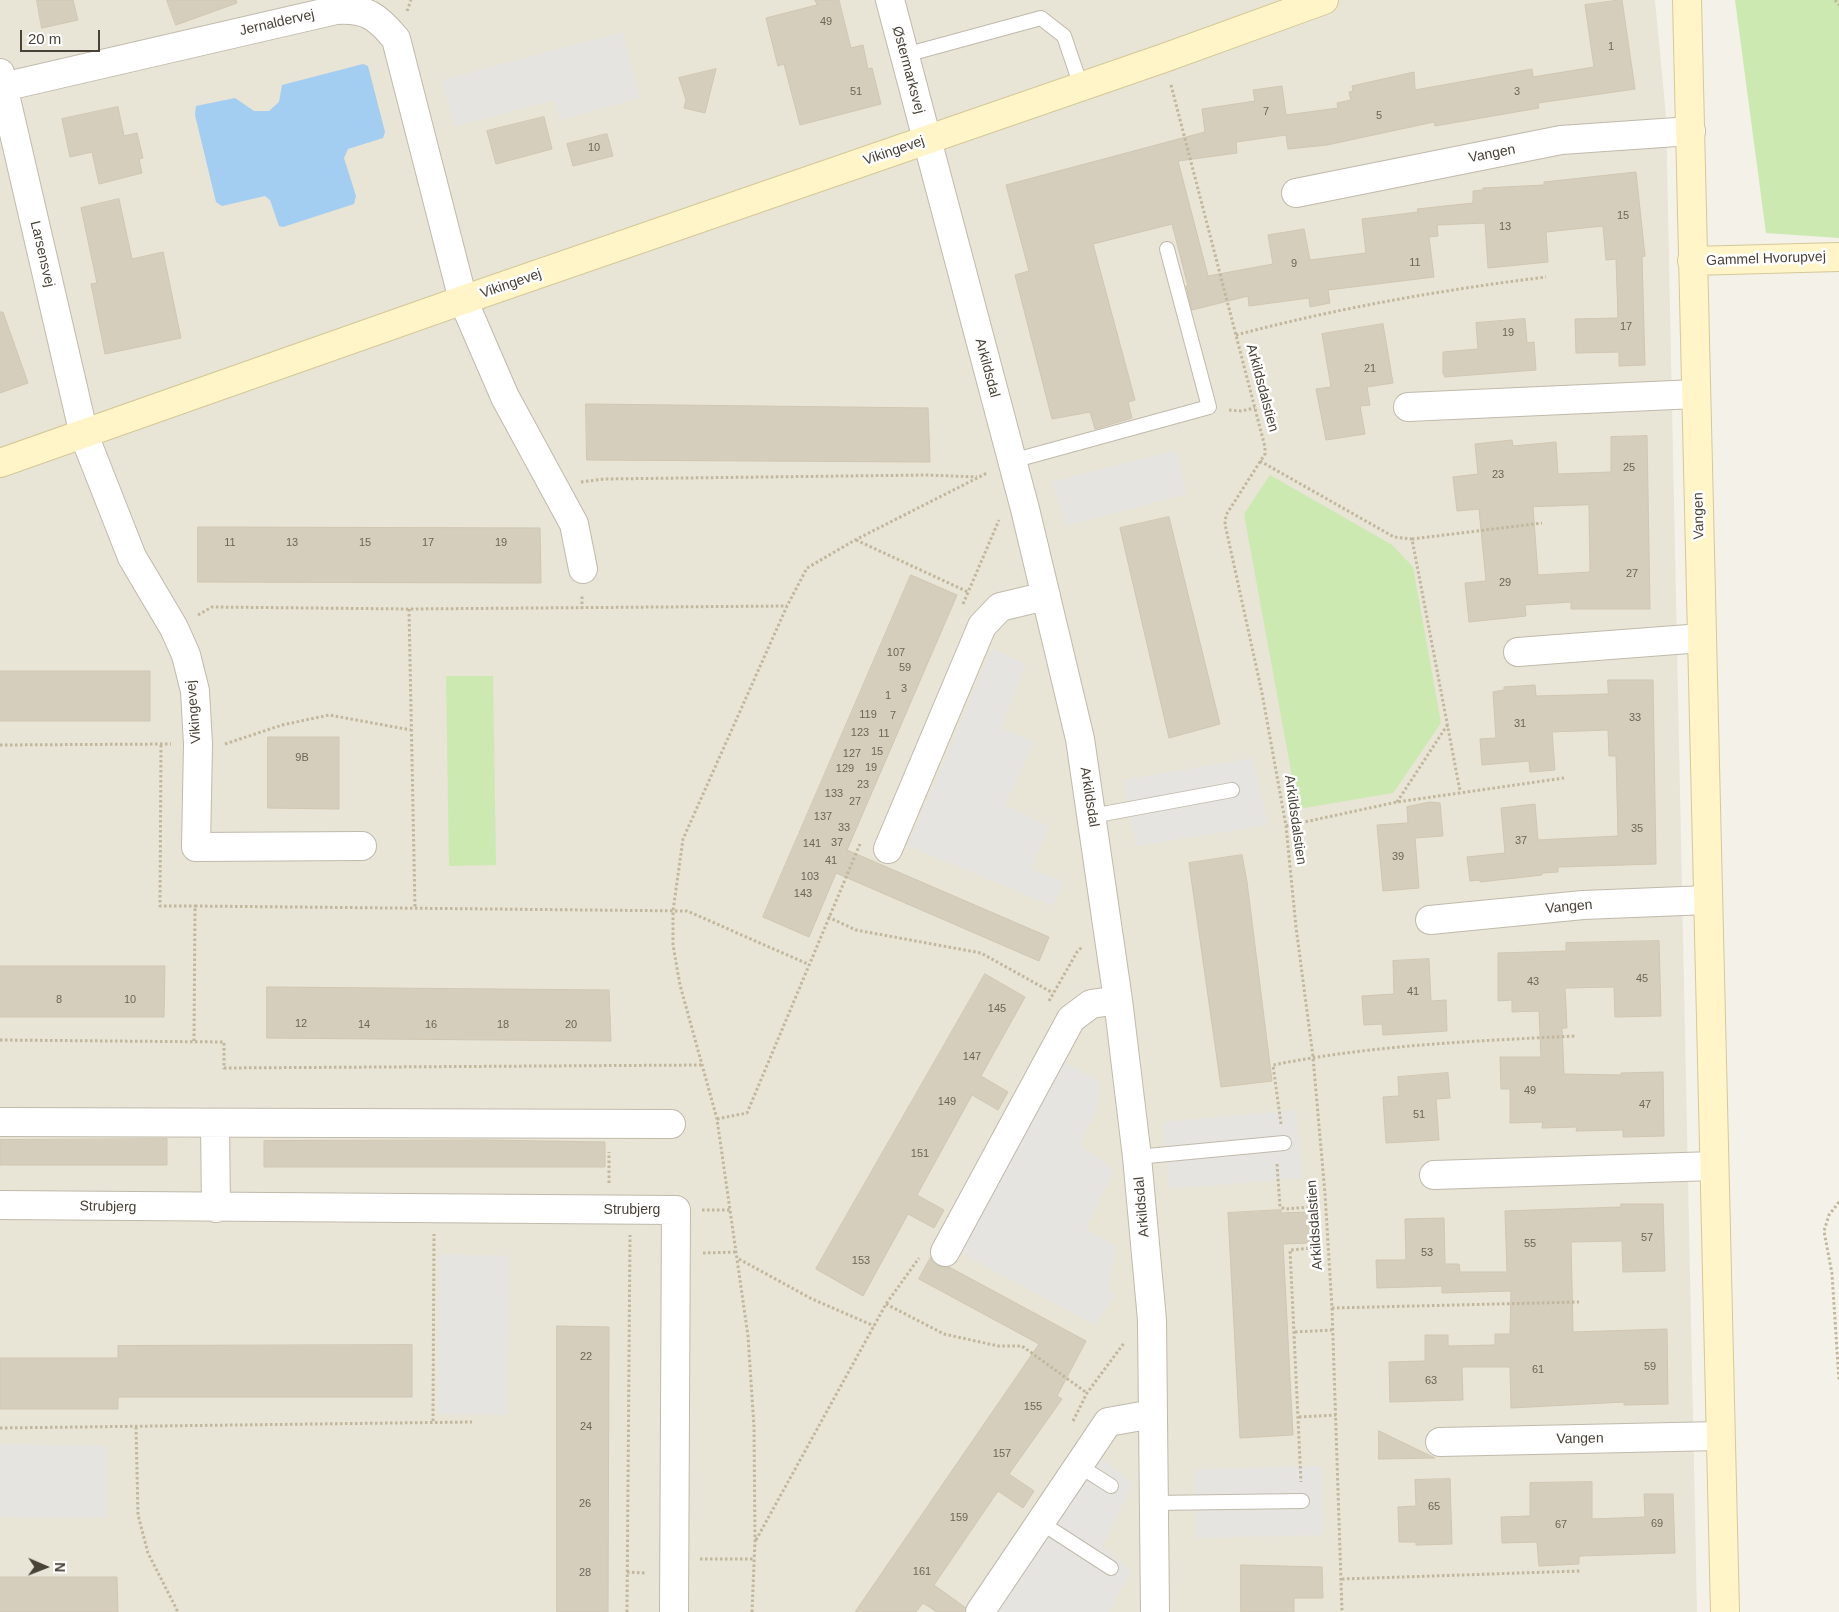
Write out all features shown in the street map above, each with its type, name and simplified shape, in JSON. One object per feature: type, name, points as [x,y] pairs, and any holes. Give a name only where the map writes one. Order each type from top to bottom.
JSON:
[{"type":"street","name":"Østermarksvej","points":[[890,0],[926,140]]},
{"type":"street","name":"Vikingevej","points":[[0,463],[463,300],[1164,58],[1324,0]]},
{"type":"street","name":"Vangen","points":[[1687,0],[1725,1612]]},
{"type":"street","name":"Jernaldervej","points":[[1,80],[336,10],[355,9],[380,19],[396,39],[463,300]]},
{"type":"street","name":"Larsensvej","points":[[1,80],[84,435]]},
{"type":"street","name":"Vangen","points":[[1296,193],[1561,140],[1691,131]]},
{"type":"street","name":"Arkildsdal","points":[[926,140],[1046,596],[1080,739],[1092,816],[1118,1000],[1137,1157],[1152,1320],[1155,1612]]},
{"type":"street","name":"Gammel Hvorupvej","points":[[1692,261],[1839,257]]},
{"type":"street","name":"Vikingevej","points":[[463,300],[505,397],[574,524],[583,569]]},
{"type":"street","points":[[1408,407],[1696,394]]},
{"type":"street","name":"Vikingevej","points":[[84,435],[132,557],[174,628],[186,654],[195,691],[198,744],[196,847],[362,846]]},
{"type":"street","points":[[888,849],[982,626],[1000,607],[1046,596]]},
{"type":"street","points":[[1518,652],[1702,638]]},
{"type":"street","name":"Vangen","points":[[1430,920],[1583,905],[1708,900]]},
{"type":"street","points":[[945,1252],[1071,1019],[1091,1004],[1118,1000]]},
{"type":"street","points":[[0,1122],[671,1124]]},
{"type":"street","points":[[215,1123],[216,1208]]},
{"type":"street","points":[[1434,1174],[1714,1166]]},
{"type":"street","name":"Strubjerg","points":[[0,1205],[676,1210],[674,1612]]},
{"type":"street","points":[[980,1612],[1108,1422],[1153,1414]]},
{"type":"street","name":"Vangen","points":[[1440,1442],[1720,1436]]},
{"type":"lane","points":[[904,55],[1042,18],[1064,36],[1081,86]]},
{"type":"lane","points":[[1012,461],[1210,407],[1167,249]]},
{"type":"lane","points":[[1092,816],[1232,790]]},
{"type":"lane","points":[[1137,1157],[1280,1144]]},
{"type":"lane","points":[[1078,1465],[1111,1486]]},
{"type":"lane","points":[[1154,1503],[1302,1501]]},
{"type":"lane","points":[[1040,1522],[1111,1568]]},
{"type":"path","points":[[1835,0],[1839,5]]},
{"type":"path","name":"Arkildsdalstien","points":[[1164,58],[1265,447],[1265,454],[1226,515],[1225,524],[1262,693],[1286,826],[1296,927],[1313,1057],[1325,1194],[1332,1308],[1342,1612]]},
{"type":"path","points":[[1236,335],[1299,318],[1457,288],[1546,277]]},
{"type":"path","points":[[1210,407],[1241,411],[1255,408]]},
{"type":"path","points":[[752,1612],[754,1427],[748,1336],[739,1258],[718,1119],[680,985],[673,945],[673,910],[683,839],[787,606],[807,568],[855,540],[1012,461]]},
{"type":"path","points":[[1260,461],[1394,537],[1412,540],[1542,523]]},
{"type":"path","points":[[553,486],[604,479],[926,475],[977,477]]},
{"type":"path","points":[[855,540],[968,592]]},
{"type":"path","points":[[1412,540],[1449,724],[1460,791]]},
{"type":"path","points":[[174,628],[212,607],[409,609],[787,606]]},
{"type":"path","points":[[409,609],[416,909]]},
{"type":"path","points":[[1397,802],[1449,724]]},
{"type":"path","points":[[161,745],[160,906],[687,910],[808,964]]},
{"type":"path","points":[[1286,826],[1397,802],[1460,791],[1564,778]]},
{"type":"path","points":[[194,906],[194,1041]]},
{"type":"path","points":[[828,917],[856,930],[981,953],[1053,993]]},
{"type":"path","points":[[1302,1501],[1290,1250],[1313,1248],[1311,1207],[1285,1209],[1280,1207],[1280,1144],[1273,1065],[1313,1057],[1430,1044],[1574,1036]]},
{"type":"path","points":[[0,1040],[224,1042],[224,1068],[702,1065]]},
{"type":"path","points":[[609,1124],[619,1210],[627,1612]]},
{"type":"path","points":[[1839,1202],[1829,1215],[1824,1231],[1832,1274],[1839,1381]]},
{"type":"path","points":[[433,1421],[434,1209]]},
{"type":"path","points":[[676,1253],[737,1252]]},
{"type":"path","points":[[739,1258],[812,1299],[874,1326]]},
{"type":"path","points":[[1332,1308],[1579,1302]]},
{"type":"path","points":[[886,1304],[944,1334],[998,1346],[1022,1346],[1087,1393]]},
{"type":"path","points":[[1295,1332],[1332,1330]]},
{"type":"path","points":[[1299,1417],[1336,1415]]},
{"type":"path","points":[[0,1428],[472,1422]]},
{"type":"path","points":[[136,1427],[138,1515],[148,1553],[178,1612]]},
{"type":"path","points":[[674,1559],[754,1559]]},
{"type":"path","points":[[1342,1579],[1580,1571]]},
{"type":"shaded area","points":[[0,0],[1655,0],[1666,116],[1697,1612],[0,1612]]},
{"type":"shaded area","points":[[622,32],[640,98],[560,120],[554,100],[454,127],[442,80]]},
{"type":"shaded area","points":[[1176,450],[1187,494],[1066,526],[1052,482]]},
{"type":"shaded area","points":[[992,649],[1026,664],[1001,728],[1034,742],[1005,805],[1049,826],[1031,869],[1064,881],[1053,906],[908,846]]},
{"type":"shaded area","points":[[1253,758],[1268,825],[1136,846],[1123,780]]},
{"type":"shaded area","points":[[1061,1060],[1099,1081],[1098,1105],[1080,1145],[1114,1170],[1086,1229],[1117,1247],[1108,1287],[1115,1295],[1095,1325],[959,1252]]},
{"type":"shaded area","points":[[1296,1110],[1302,1178],[1169,1189],[1163,1122]]},
{"type":"shaded area","points":[[440,1254],[510,1256],[507,1415],[438,1414]]},
{"type":"shaded area","points":[[0,1444],[107,1446],[107,1518],[0,1517]]},
{"type":"shaded area","points":[[1099,1456],[1133,1483],[1102,1547],[1132,1570],[1109,1612],[994,1612]]},
{"type":"shaded area","points":[[1321,1466],[1323,1535],[1196,1538],[1195,1469]]},
{"type":"green space","points":[[1735,0],[1839,0],[1839,238],[1766,233]]},
{"type":"green space","points":[[1270,475],[1392,545],[1413,567],[1441,723],[1393,793],[1298,809],[1244,514]]},
{"type":"green space","points":[[446,676],[493,676],[496,865],[449,866]]},
{"type":"water","points":[[363,64],[368,66],[385,132],[383,138],[348,149],[344,158],[356,196],[354,204],[283,227],[279,226],[270,200],[265,196],[222,206],[216,202],[195,115],[196,106],[235,98],[254,111],[269,111],[279,102],[282,85]]},
{"type":"building","points":[[37,0],[73,0],[78,20],[42,28]]},
{"type":"building","points":[[167,0],[236,0],[237,3],[176,25]]},
{"type":"building","points":[[815,0],[839,0],[851,48],[863,45],[868,69],[872,68],[881,104],[800,125],[784,64],[778,66],[766,18],[817,5]]},
{"type":"building","points":[[1622,0],[1635,89],[1538,103],[1539,108],[1435,126],[1434,122],[1327,145],[1288,149],[1286,135],[1236,142],[1237,153],[1178,161],[1208,276],[1273,264],[1268,235],[1304,229],[1310,260],[1366,253],[1362,219],[1418,212],[1417,209],[1473,203],[1473,191],[1483,190],[1483,188],[1544,185],[1544,182],[1636,172],[1645,256],[1642,257],[1645,365],[1619,366],[1619,352],[1576,353],[1575,319],[1618,318],[1616,259],[1606,260],[1603,226],[1546,232],[1548,262],[1488,268],[1485,223],[1437,225],[1438,236],[1429,237],[1434,277],[1328,290],[1330,303],[1310,307],[1309,298],[1249,306],[1248,296],[1192,310],[1186,286],[1188,286],[1172,224],[1093,244],[1135,400],[1128,402],[1132,418],[1095,429],[1090,412],[1052,419],[1015,275],[1029,271],[1006,185],[1205,132],[1202,109],[1255,101],[1253,90],[1282,86],[1286,115],[1338,108],[1337,103],[1351,100],[1349,92],[1353,91],[1352,86],[1414,72],[1415,90],[1532,69],[1533,77],[1594,67],[1585,5]]},
{"type":"building","points":[[716,69],[705,113],[684,108],[686,100],[679,78]]},
{"type":"building","points":[[118,107],[124,136],[137,133],[143,158],[139,159],[142,173],[99,184],[92,152],[70,157],[62,119]]},
{"type":"building","points":[[544,117],[552,149],[496,164],[487,131]]},
{"type":"building","points":[[607,134],[613,156],[573,166],[567,144]]},
{"type":"building","points":[[119,199],[132,259],[163,252],[181,338],[105,354],[91,284],[97,283],[81,208]]},
{"type":"building","points":[[0,312],[3,312],[28,383],[0,393]]},
{"type":"building","points":[[1525,319],[1527,343],[1534,342],[1536,370],[1445,377],[1443,373],[1443,352],[1478,349],[1476,323]]},
{"type":"building","points":[[1383,324],[1393,383],[1367,387],[1370,405],[1360,406],[1365,434],[1326,440],[1316,389],[1331,387],[1322,334]]},
{"type":"building","points":[[586,404],[928,408],[930,462],[587,460]]},
{"type":"building","points":[[1647,436],[1650,609],[1571,609],[1571,602],[1525,605],[1526,616],[1469,622],[1465,583],[1486,581],[1479,509],[1457,511],[1453,477],[1478,474],[1475,444],[1512,440],[1513,446],[1556,442],[1558,474],[1611,472],[1611,437]],"holes":[[[1589,505],[1590,572],[1538,575],[1533,507]]]},
{"type":"building","points":[[1169,517],[1220,724],[1169,738],[1120,528]]},
{"type":"building","points":[[198,527],[540,528],[541,583],[198,582]]},
{"type":"building","points":[[911,575],[957,595],[847,850],[1049,937],[1039,961],[836,873],[809,937],[763,917]]},
{"type":"building","points":[[0,671],[150,671],[150,721],[0,721]]},
{"type":"building","points":[[1608,680],[1653,680],[1656,864],[1558,867],[1558,872],[1542,873],[1542,875],[1480,882],[1480,880],[1470,881],[1467,857],[1505,853],[1501,808],[1535,804],[1538,840],[1618,836],[1616,756],[1609,756],[1608,730],[1552,732],[1555,770],[1530,772],[1529,761],[1482,765],[1480,739],[1496,738],[1493,692],[1504,690],[1504,687],[1535,685],[1536,696],[1608,694]]},
{"type":"building","points":[[268,737],[339,737],[339,809],[268,808]]},
{"type":"building","points":[[1430,802],[1440,803],[1443,836],[1415,838],[1419,888],[1383,891],[1377,825],[1408,823],[1407,807]]},
{"type":"building","points":[[1242,855],[1272,1081],[1221,1087],[1189,863]]},
{"type":"building","points":[[1659,941],[1661,1016],[1615,1017],[1614,987],[1565,988],[1567,1028],[1562,1028],[1564,1074],[1621,1075],[1621,1073],[1663,1072],[1664,1136],[1623,1137],[1623,1130],[1576,1131],[1577,1127],[1542,1128],[1543,1122],[1510,1123],[1510,1089],[1501,1089],[1500,1057],[1541,1057],[1539,1011],[1512,1012],[1512,1000],[1498,1001],[1498,953],[1566,951],[1566,943]]},
{"type":"building","points":[[1429,959],[1431,1001],[1446,1000],[1447,1031],[1383,1035],[1382,1024],[1364,1025],[1362,996],[1394,994],[1393,961]]},
{"type":"building","points":[[0,966],[165,966],[164,1017],[0,1017]]},
{"type":"building","points":[[985,974],[1025,997],[981,1076],[1008,1092],[998,1110],[972,1095],[917,1195],[944,1210],[934,1228],[908,1214],[863,1296],[816,1269]]},
{"type":"building","points":[[267,987],[609,990],[611,1041],[267,1038]]},
{"type":"building","points":[[1448,1073],[1450,1098],[1436,1099],[1439,1140],[1386,1143],[1383,1097],[1399,1096],[1398,1077]]},
{"type":"building","points":[[167,1139],[167,1165],[0,1165],[0,1140]]},
{"type":"building","points":[[485,1140],[605,1142],[605,1167],[264,1167],[264,1141]]},
{"type":"building","points":[[1621,1204],[1663,1204],[1665,1271],[1623,1272],[1622,1241],[1571,1242],[1573,1332],[1667,1329],[1668,1404],[1624,1405],[1624,1402],[1511,1408],[1510,1367],[1462,1367],[1463,1400],[1390,1402],[1389,1362],[1425,1361],[1425,1335],[1448,1335],[1448,1346],[1495,1345],[1495,1334],[1510,1334],[1511,1291],[1442,1293],[1442,1286],[1377,1288],[1376,1260],[1406,1260],[1405,1219],[1444,1218],[1445,1264],[1459,1264],[1460,1272],[1507,1272],[1505,1211],[1621,1207]]},
{"type":"building","points":[[1281,1210],[1281,1213],[1309,1212],[1310,1243],[1283,1244],[1293,1435],[1240,1438],[1228,1213]]},
{"type":"building","points":[[931,1257],[937,1265],[949,1267],[1086,1341],[1057,1396],[1062,1399],[1009,1474],[1034,1491],[1023,1508],[998,1491],[934,1585],[966,1608],[965,1612],[937,1612],[923,1603],[916,1612],[855,1612],[1039,1344],[919,1279]]},
{"type":"building","points":[[557,1326],[609,1327],[608,1612],[557,1612]]},
{"type":"building","points":[[412,1345],[412,1397],[118,1397],[118,1409],[0,1409],[0,1358],[118,1358],[118,1346]]},
{"type":"building","points":[[1379,1431],[1435,1458],[1379,1459]]},
{"type":"building","points":[[1450,1479],[1452,1544],[1416,1545],[1416,1542],[1399,1542],[1398,1507],[1416,1506],[1415,1480]]},
{"type":"building","points":[[1592,1482],[1592,1519],[1645,1517],[1644,1494],[1673,1494],[1675,1553],[1579,1556],[1579,1564],[1539,1566],[1537,1542],[1502,1543],[1501,1517],[1530,1516],[1530,1483]]},
{"type":"building","points":[[1241,1565],[1322,1567],[1323,1598],[1294,1598],[1294,1612],[1241,1612]]},
{"type":"building","points":[[0,1577],[117,1577],[118,1612],[0,1612]]}]
